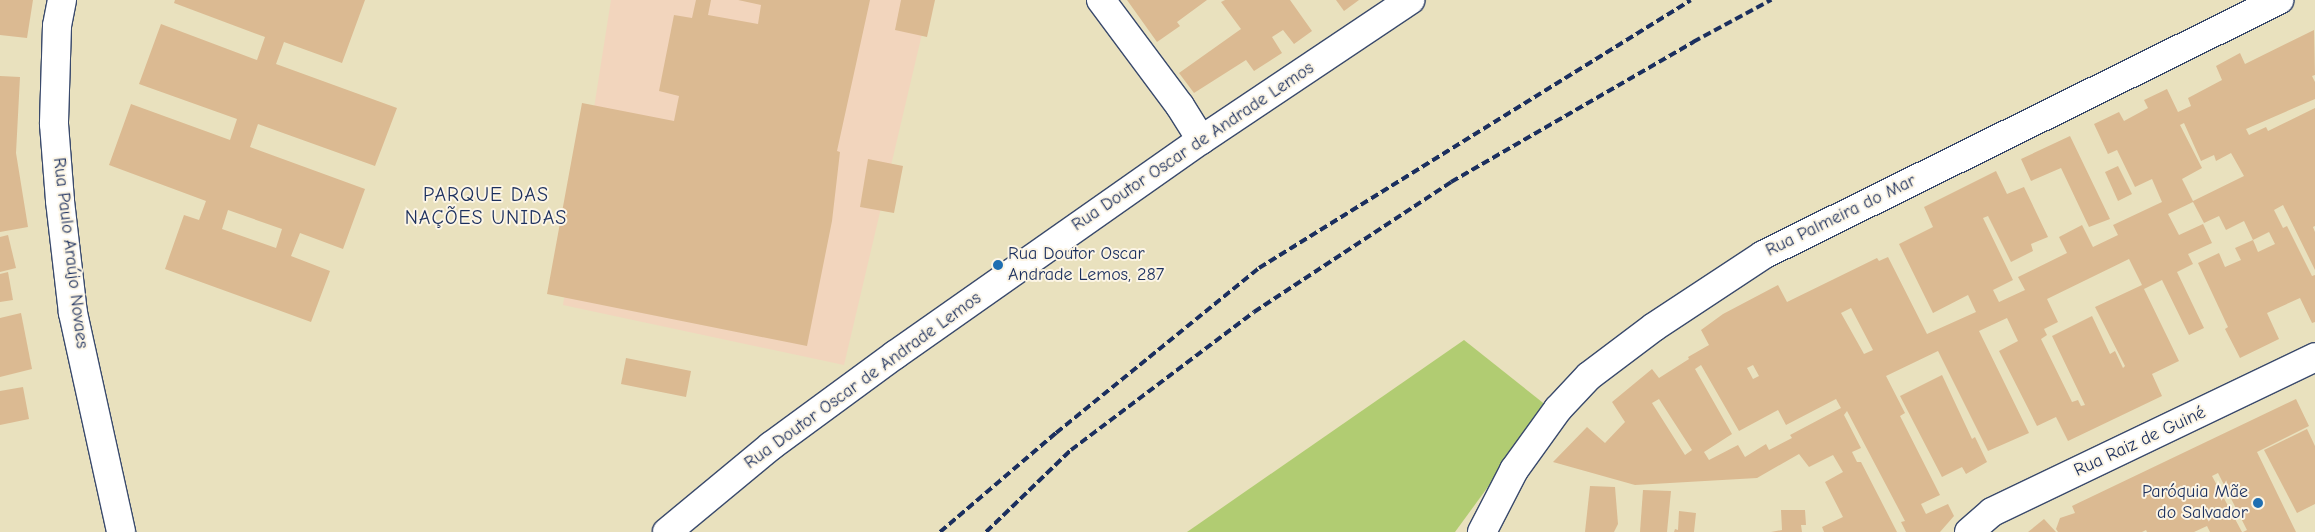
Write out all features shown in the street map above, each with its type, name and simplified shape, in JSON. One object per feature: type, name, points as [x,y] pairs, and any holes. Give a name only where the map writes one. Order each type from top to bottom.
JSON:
[{"type":"street","name":"Rua Paulo Araújo Novaes","points":[[62,0],[57,26],[54,124],[60,202],[73,313],[122,532]]},
{"type":"street","points":[[1101,0],[1180,106],[1201,140]]},
{"type":"street","name":"Rua Doutor Oscar de Andrade Lemos","points":[[667,532],[771,446],[833,400],[1201,140],[1410,0]]},
{"type":"street","name":"Rua Palmeira do Mar","points":[[1482,532],[1514,470],[1558,409],[1589,376],[1693,301],[1763,255],[1804,233],[2279,0]]},
{"type":"street","name":"Rua Raiz de Guiné","points":[[1969,532],[1992,512],[2315,357]]},
{"type":"shaded area","points":[[611,0],[930,0],[844,365],[563,305]]},
{"type":"green space","points":[[1464,340],[1547,406],[1455,532],[1187,532]]},
{"type":"building","points":[[0,0],[33,0],[27,38],[0,35]]},
{"type":"building","points":[[175,0],[365,0],[342,63],[284,42],[276,64],[397,108],[375,166],[258,124],[250,147],[365,189],[343,249],[300,233],[291,256],[330,271],[311,322],[165,269],[184,215],[199,220],[206,201],[109,165],[131,104],[230,140],[237,119],[139,84],[161,24],[257,60],[265,37],[174,3]],"holes":[[[228,210],[282,229],[276,248],[222,229]]]},
{"type":"building","points":[[696,0],[711,0],[708,15],[758,24],[761,5],[738,0],[870,0],[837,151],[840,152],[832,221],[807,346],[547,294],[582,103],[674,121],[679,96],[659,91],[674,15],[692,18]]},
{"type":"building","points":[[901,0],[935,0],[927,37],[895,30]]},
{"type":"building","points":[[1127,0],[1207,0],[1177,22],[1180,26],[1157,42]]},
{"type":"building","points":[[1225,0],[1290,0],[1312,31],[1294,44],[1283,30],[1272,37],[1282,53],[1254,71],[1246,60],[1194,93],[1179,73],[1241,29],[1221,2]]},
{"type":"building","points":[[1336,0],[1359,0],[1344,11]]},
{"type":"building","points":[[2314,30],[2315,75],[2312,76],[2315,82],[2315,99],[2246,129],[2249,135],[2266,127],[2268,131],[2315,108],[2315,226],[2313,227],[2315,232],[2315,270],[2283,205],[2274,210],[2283,228],[2287,226],[2312,276],[2315,275],[2315,322],[2312,323],[2300,298],[2267,313],[2279,339],[2240,358],[2225,329],[2228,327],[2198,263],[2219,253],[2225,267],[2241,260],[2235,248],[2253,240],[2244,221],[2226,230],[2219,216],[2204,223],[2193,202],[2168,214],[2179,235],[2203,224],[2212,243],[2188,254],[2193,264],[2177,272],[2204,328],[2189,335],[2162,280],[2144,289],[2179,361],[2152,374],[2162,396],[2068,441],[2056,417],[2037,426],[1999,351],[2018,341],[2007,318],[1979,331],[2029,433],[1988,451],[1938,351],[1886,376],[1905,413],[1900,416],[1940,495],[1921,504],[1926,514],[1948,504],[1954,516],[1940,532],[1906,532],[1901,522],[1905,521],[1847,411],[1844,415],[1861,448],[1852,452],[1857,462],[1861,462],[1897,532],[1824,532],[1822,527],[1843,517],[1825,482],[1843,472],[1833,455],[1809,467],[1799,454],[1757,478],[1635,485],[1553,462],[1587,427],[1605,443],[1625,422],[1612,402],[1652,369],[1659,378],[1689,359],[1688,357],[1709,345],[1701,330],[1723,314],[1778,285],[1787,302],[1877,258],[1879,261],[1888,257],[1927,334],[1976,312],[1968,295],[1933,313],[1899,244],[1933,227],[1924,207],[1996,171],[2007,194],[2024,187],[2048,237],[2031,244],[2033,251],[2011,262],[1988,216],[1983,218],[2013,280],[1993,290],[1999,302],[2025,290],[2018,277],[2067,253],[2059,237],[2082,225],[2093,247],[2118,235],[2113,225],[2162,202],[2152,179],[2135,187],[2117,150],[2108,154],[2094,124],[2119,112],[2124,121],[2148,108],[2144,100],[2167,89],[2178,112],[2191,106],[2188,98],[2222,80],[2216,66],[2240,53],[2245,64]],"holes":[[[2184,123],[2201,161],[2214,155],[2216,161],[2231,153],[2244,176],[2193,201],[2182,179],[2202,168],[2180,125]],[[2269,232],[2275,244],[2258,252],[2253,240]],[[2129,259],[2142,285],[2095,307],[2125,366],[2123,368],[2115,351],[2110,354],[2092,316],[2052,336],[2085,405],[2081,406],[2078,400],[2072,402],[2041,339],[2047,335],[2044,329],[2058,322],[2047,299]],[[1851,308],[1873,350],[1864,354],[1841,313]],[[1701,365],[1739,431],[1778,410],[1786,425],[1836,399],[1841,408],[1790,435],[1792,438],[1769,450],[1766,444],[1745,457],[1738,445],[1709,460],[1704,452],[1732,434],[1695,369]],[[1753,365],[1759,376],[1753,379],[1747,368]],[[1659,399],[1692,450],[1685,455],[1652,403]]]},
{"type":"building","points":[[0,76],[20,77],[16,153],[28,227],[0,232]]},
{"type":"building","points":[[2070,136],[2110,219],[2089,227],[2061,168],[2031,181],[2021,159]]},
{"type":"building","points":[[868,159],[903,166],[894,213],[860,207]]},
{"type":"building","points":[[2118,166],[2132,194],[2118,201],[2105,172]]},
{"type":"building","points":[[8,235],[16,268],[0,272],[0,237]]},
{"type":"building","points":[[8,272],[13,300],[0,302],[0,274]]},
{"type":"building","points":[[21,313],[32,369],[0,377],[0,318]]},
{"type":"building","points":[[626,358],[691,371],[686,397],[621,384]]},
{"type":"building","points":[[1942,375],[1972,439],[1975,437],[1987,462],[1966,474],[1962,467],[1942,477],[1900,396]]},
{"type":"building","points":[[23,387],[29,419],[0,425],[0,391]]},
{"type":"building","points":[[2296,399],[2309,426],[2257,452],[2296,532],[2243,532],[2247,530],[2218,473],[2212,476],[2242,532],[2210,532],[2207,526],[2194,532],[2147,532],[2146,530],[2142,532],[2058,532],[2056,529],[2060,518],[2075,513],[2072,506]]},
{"type":"building","points":[[2307,429],[2315,446],[2315,504],[2297,513],[2264,450]]},
{"type":"building","points":[[1590,486],[1615,487],[1618,524],[1614,532],[1585,532]]},
{"type":"building","points":[[1643,490],[1671,491],[1667,532],[1640,532]]},
{"type":"building","points":[[1781,510],[1805,510],[1806,525],[1801,525],[1802,532],[1771,532],[1782,530]]},
{"type":"building","points":[[1679,511],[1696,513],[1694,532],[1674,532],[1675,529],[1678,530]]},
{"type":"building","points":[[2044,519],[2056,532],[2028,532]]},
{"type":"railway","points":[[940,532],[1056,433],[1259,268],[1691,0]]},
{"type":"railway","points":[[986,532],[1071,450],[1254,312],[1451,182],[1693,42],[1771,0]]},
{"type":"place","name":"Rua Doutor Oscar Andrade Lemos, 287","points":[[998,265]]},
{"type":"place","name":"Paróquia Mãe do Salvador","points":[[2258,503]]},
{"type":"district","name":"PARQUE DAS NAÇÕES UNIDAS","points":[[486,206]]}]
